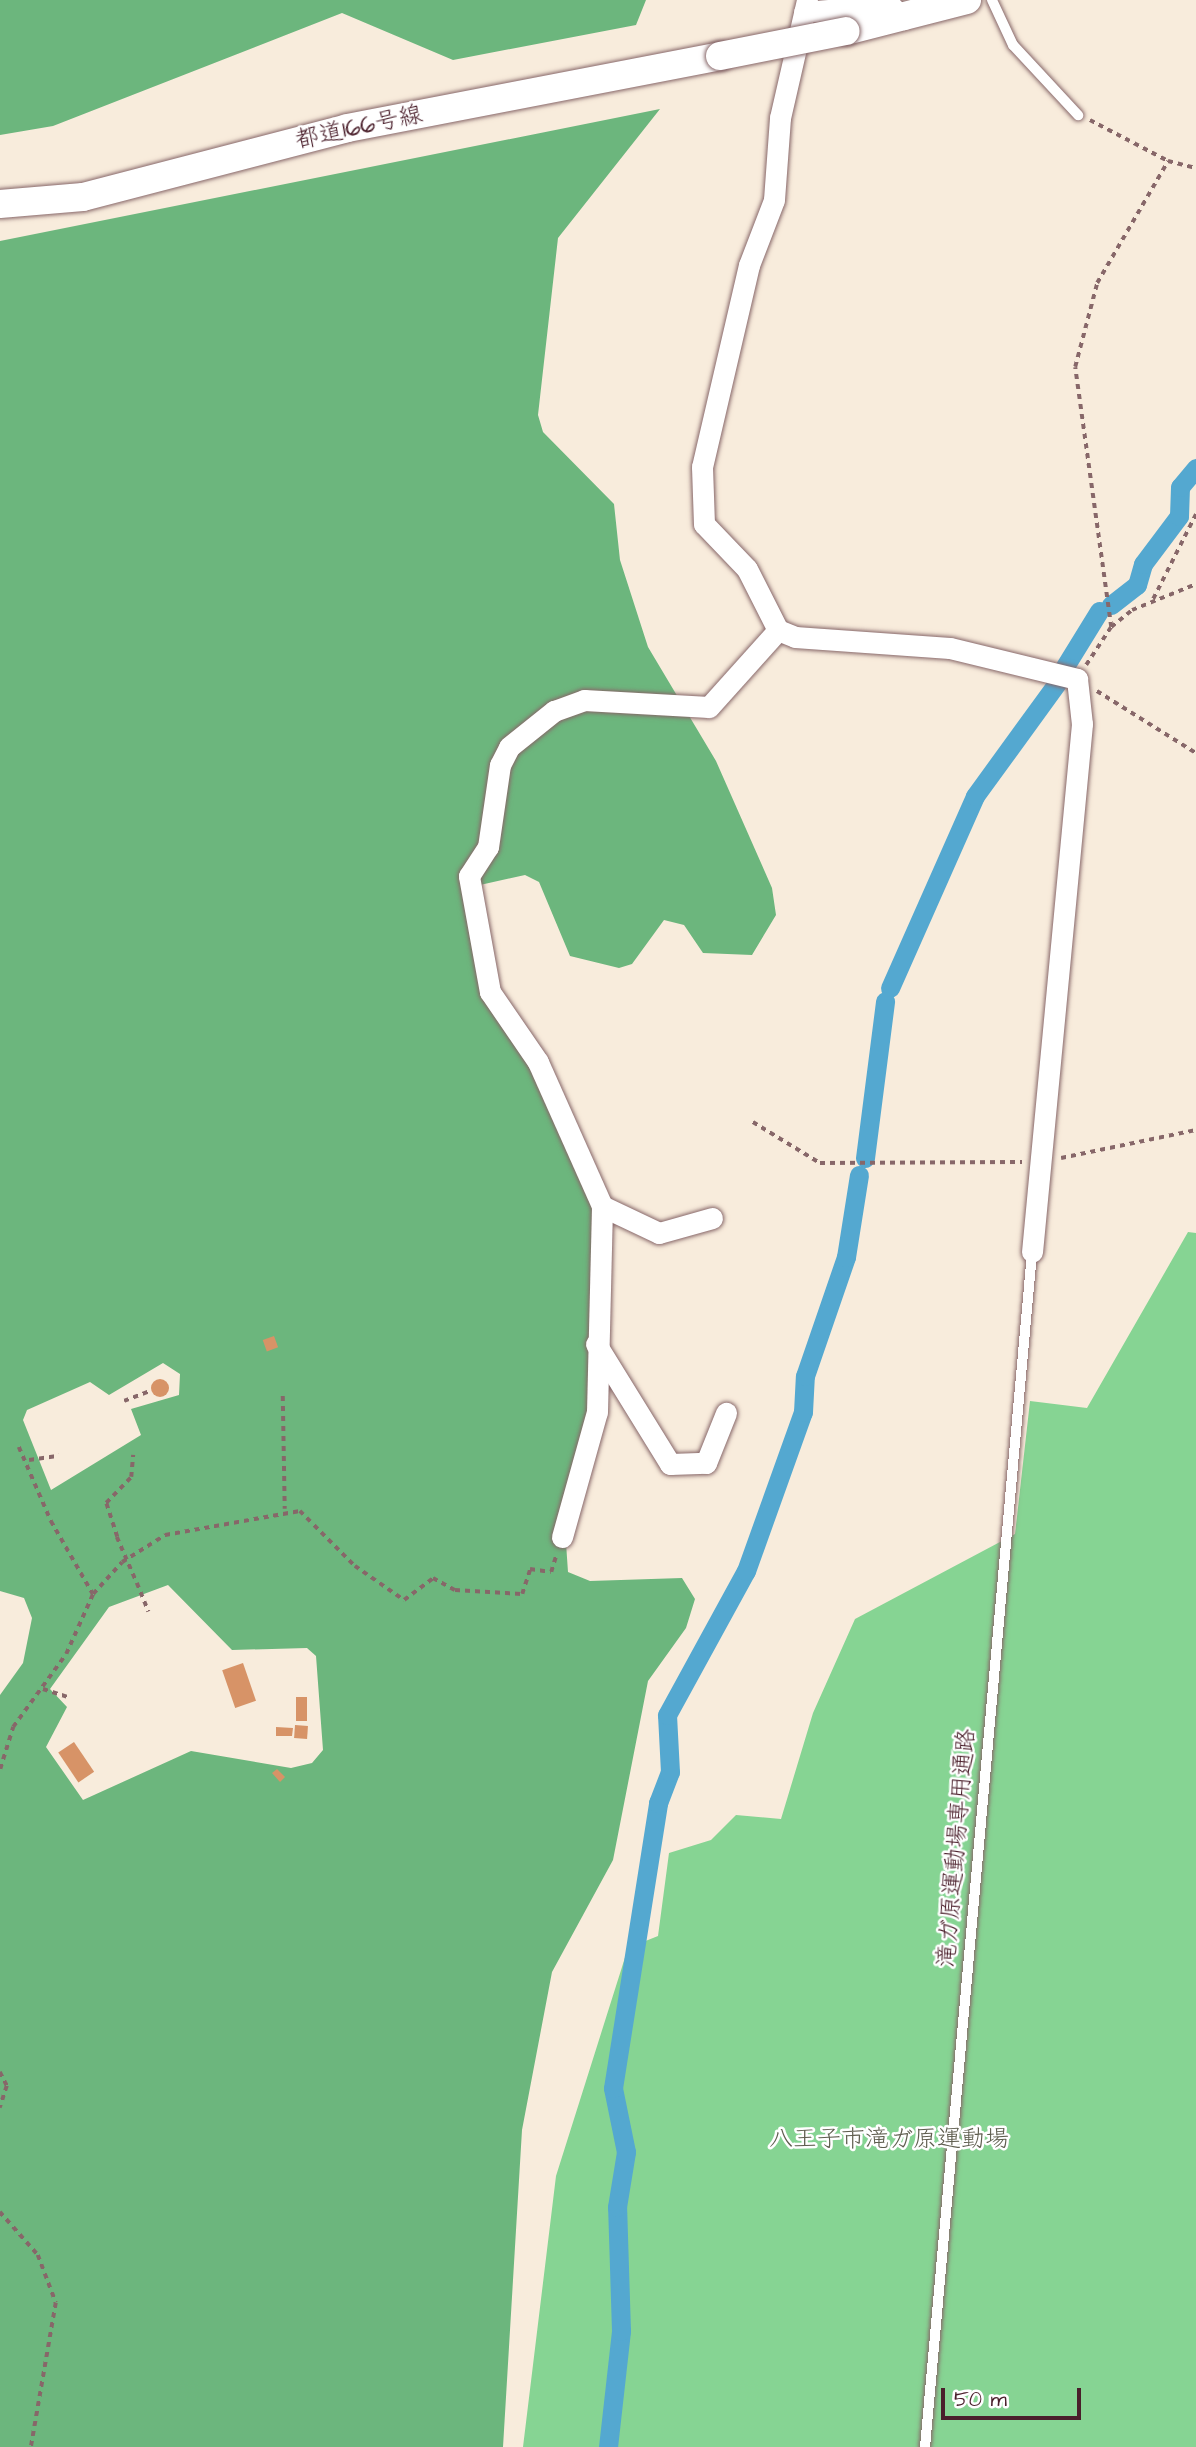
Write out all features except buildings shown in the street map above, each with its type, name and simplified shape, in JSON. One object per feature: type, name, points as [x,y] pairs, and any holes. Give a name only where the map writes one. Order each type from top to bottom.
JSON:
[{"type":"main road","name":"都道166号線","points":[[0,204],[83,197],[347,128],[846,31],[904,19],[967,0]]},
{"type":"street","points":[[904,19],[890,5],[805,6],[780,118],[774,200],[749,265],[699,500],[704,524],[747,569],[778,630],[795,637],[950,648],[1077,679],[1082,724],[1032,1252]]},
{"type":"street","points":[[562,1537],[597,1412],[596,1343],[602,1206],[537,1062],[486,980],[469,876],[488,847],[500,765],[509,747],[554,711],[578,701],[709,707],[778,630]]},
{"type":"street","points":[[602,1206],[659,1233],[712,1218]]},
{"type":"street","points":[[596,1343],[670,1464],[705,1463],[726,1413]]},
{"type":"lane","points":[[992,0],[1013,45],[1078,114]]},
{"type":"lane","name":"滝ガ原運動場専用通路","points":[[925,2447],[1032,1252]]},
{"type":"path","points":[[1078,114],[1168,161],[1196,168]]},
{"type":"path","points":[[1111,627],[1075,367],[1097,283],[1168,161]]},
{"type":"path","points":[[1153,599],[1196,514]]},
{"type":"path","points":[[1196,584],[1153,599],[1111,627],[1077,679],[1196,753]]},
{"type":"path","points":[[753,1122],[820,1163],[861,1168],[1040,1161],[1196,1130]]},
{"type":"path","points":[[124,1401],[150,1391]]},
{"type":"path","points":[[283,1396],[285,1509]]},
{"type":"path","points":[[19,1447],[29,1460],[51,1521],[93,1594]]},
{"type":"path","points":[[132,1455],[131,1477],[106,1503],[117,1537],[149,1612]]},
{"type":"path","points":[[29,1460],[60,1456]]},
{"type":"path","points":[[0,1769],[13,1727],[43,1689],[93,1594],[153,1540],[285,1509],[300,1511],[355,1566],[404,1600],[433,1578],[455,1590],[522,1594],[530,1569],[551,1572],[562,1537]]},
{"type":"path","points":[[43,1689],[71,1698]]},
{"type":"path","points":[[0,2072],[8,2085],[0,2108]]},
{"type":"path","points":[[0,2212],[38,2256],[56,2303],[31,2447]]},
{"type":"green space","points":[[0,0],[646,0],[636,25],[453,60],[342,13],[53,126],[0,135]]},
{"type":"green space","points":[[660,109],[558,238],[538,415],[543,432],[614,504],[620,560],[648,647],[716,761],[772,888],[776,915],[752,955],[703,953],[684,925],[664,920],[632,964],[619,968],[570,956],[539,882],[525,875],[471,887],[475,931],[595,1198],[591,1411],[566,1543],[568,1572],[590,1581],[682,1578],[695,1599],[686,1628],[648,1681],[613,1860],[552,1972],[522,2130],[503,2447],[0,2447],[0,1695],[23,1663],[32,1618],[24,1598],[0,1591],[0,241]],"holes":[[[163,1363],[180,1374],[179,1395],[131,1409],[141,1435],[51,1490],[23,1420],[27,1410],[90,1382],[109,1395]],[[168,1585],[232,1650],[307,1648],[316,1656],[323,1750],[312,1763],[291,1768],[191,1751],[83,1800],[46,1747],[67,1707],[50,1689],[109,1607]]]},
{"type":"green space","name":"八王子市滝ガ原運動場","points":[[1188,1232],[1196,1233],[1196,2447],[523,2447],[556,2176],[628,1948],[658,1936],[669,1853],[711,1840],[736,1815],[781,1819],[813,1713],[855,1619],[1015,1534],[1030,1401],[1087,1408]]},
{"type":"waterway","points":[[1111,605],[1137,585],[1143,564],[1179,516],[1180,487],[1196,468]]},
{"type":"waterway","points":[[1064,668],[1099,611]]},
{"type":"waterway","points":[[890,988],[975,796],[1057,683]]},
{"type":"waterway","points":[[865,1158],[885,1001]]},
{"type":"waterway","points":[[608,2447],[621,2331],[617,2207],[626,2152],[613,2088],[658,1803],[670,1772],[667,1715],[746,1571],[803,1412],[805,1376],[846,1257],[859,1175]]}]
